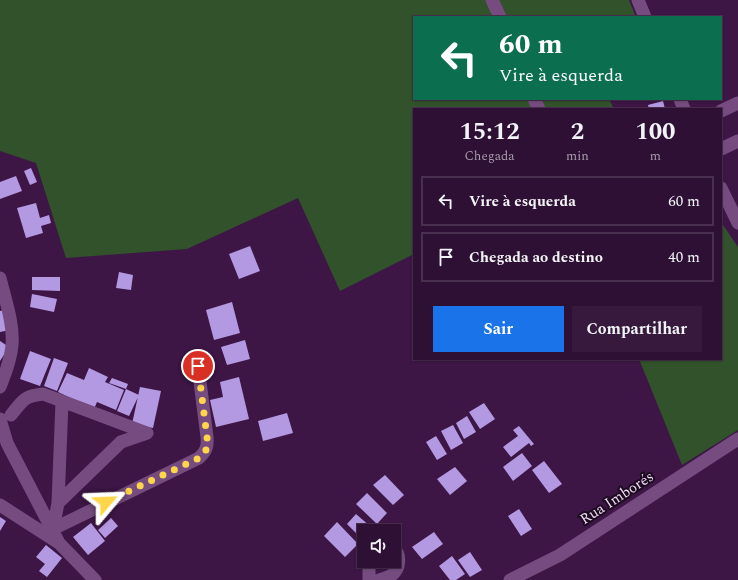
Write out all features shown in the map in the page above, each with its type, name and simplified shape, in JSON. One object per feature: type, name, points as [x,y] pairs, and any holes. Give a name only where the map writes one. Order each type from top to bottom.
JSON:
[{"type":"street","points":[[492,0],[500,16]]},
{"type":"street","points":[[638,0],[645,16]]},
{"type":"street","points":[[722,111],[738,103]]},
{"type":"street","points":[[722,149],[738,142]]},
{"type":"street","points":[[722,190],[738,223]]},
{"type":"street","points":[[0,278],[12,331],[12,344],[11,356],[0,387]]},
{"type":"street","points":[[53,529],[199,458],[203,454],[208,445],[198,366]]},
{"type":"street","points":[[58,503],[121,442],[147,433],[43,394],[30,396],[22,401],[6,417],[2,438],[7,443],[59,543]]},
{"type":"street","points":[[53,529],[58,503],[62,402]]},
{"type":"street","name":"Rua Imborés","points":[[510,580],[560,555],[738,439]]},
{"type":"street","points":[[0,505],[59,543],[95,580]]},
{"type":"street","points":[[369,568],[369,580]]},
{"type":"street","points":[[379,580],[391,575],[396,571],[396,568]]},
{"type":"green space","points":[[0,0],[629,0],[636,16],[413,16],[413,100],[610,100],[614,108],[413,108],[413,254],[340,291],[298,198],[187,249],[66,258],[36,163],[0,151]]},
{"type":"green space","points":[[722,223],[738,247],[738,430],[682,465],[639,360],[722,360]]},
{"type":"building","points":[[663,101],[665,108],[649,108],[648,105]]},
{"type":"building","points":[[31,168],[37,182],[30,185],[24,171]]},
{"type":"building","points":[[16,176],[22,191],[0,199],[0,182]]},
{"type":"building","points":[[36,203],[40,218],[49,215],[51,223],[41,226],[43,233],[26,238],[17,208]]},
{"type":"building","points":[[250,246],[260,271],[239,279],[229,254]]},
{"type":"building","points":[[119,272],[133,275],[131,290],[116,288]]},
{"type":"building","points":[[32,277],[60,277],[60,291],[32,290]]},
{"type":"building","points":[[32,294],[57,299],[54,312],[30,307]]},
{"type":"building","points":[[232,302],[240,333],[214,340],[206,310]]},
{"type":"building","points":[[4,310],[10,330],[0,332],[0,311]]},
{"type":"building","points":[[245,340],[250,359],[227,365],[221,347]]},
{"type":"building","points":[[0,341],[9,347],[0,361]]},
{"type":"building","points":[[30,351],[51,359],[40,386],[20,379]]},
{"type":"building","points":[[54,358],[68,363],[57,391],[44,386]]},
{"type":"building","points":[[89,368],[108,377],[105,382],[124,390],[116,410],[97,402],[94,409],[58,392],[67,373],[84,380]]},
{"type":"building","points":[[239,377],[249,419],[216,427],[210,400],[223,397],[220,382]]},
{"type":"building","points":[[112,378],[128,384],[126,389],[109,383]]},
{"type":"building","points":[[140,387],[161,391],[153,428],[132,424]]},
{"type":"building","points":[[126,389],[139,395],[129,416],[117,411]]},
{"type":"building","points":[[484,403],[495,419],[480,429],[469,412]]},
{"type":"building","points":[[287,413],[293,433],[263,441],[258,421]]},
{"type":"building","points":[[467,416],[476,432],[464,439],[456,423]]},
{"type":"building","points":[[453,425],[463,443],[451,450],[441,431]]},
{"type":"building","points":[[519,426],[534,444],[531,446],[529,443],[511,457],[503,447],[518,436],[513,430]]},
{"type":"building","points":[[436,436],[447,454],[437,460],[426,442]]},
{"type":"building","points":[[522,453],[532,466],[513,481],[503,467]]},
{"type":"building","points":[[544,461],[562,484],[549,493],[532,470]]},
{"type":"building","points":[[455,467],[467,481],[450,495],[437,479]]},
{"type":"building","points":[[385,475],[404,495],[393,505],[373,485]]},
{"type":"building","points":[[367,493],[387,513],[377,524],[356,504]]},
{"type":"building","points":[[519,509],[532,529],[521,536],[508,516]]},
{"type":"building","points":[[356,514],[368,524],[357,524],[357,534],[347,524]]},
{"type":"building","points":[[0,517],[6,521],[0,531]]},
{"type":"building","points":[[111,518],[118,526],[105,538],[98,530]]},
{"type":"building","points":[[337,522],[357,543],[357,545],[345,557],[324,536]]},
{"type":"building","points":[[91,523],[105,541],[88,555],[73,537]]},
{"type":"building","points":[[434,532],[443,544],[422,559],[412,547]]},
{"type":"building","points":[[46,545],[62,558],[47,577],[39,571],[45,564],[36,557]]},
{"type":"building","points":[[470,552],[482,570],[470,577],[458,560]]},
{"type":"building","points":[[452,556],[465,574],[456,580],[450,580],[439,566]]},
{"type":"route","points":[[106,502],[199,458],[206,450],[208,445],[198,366]]}]
